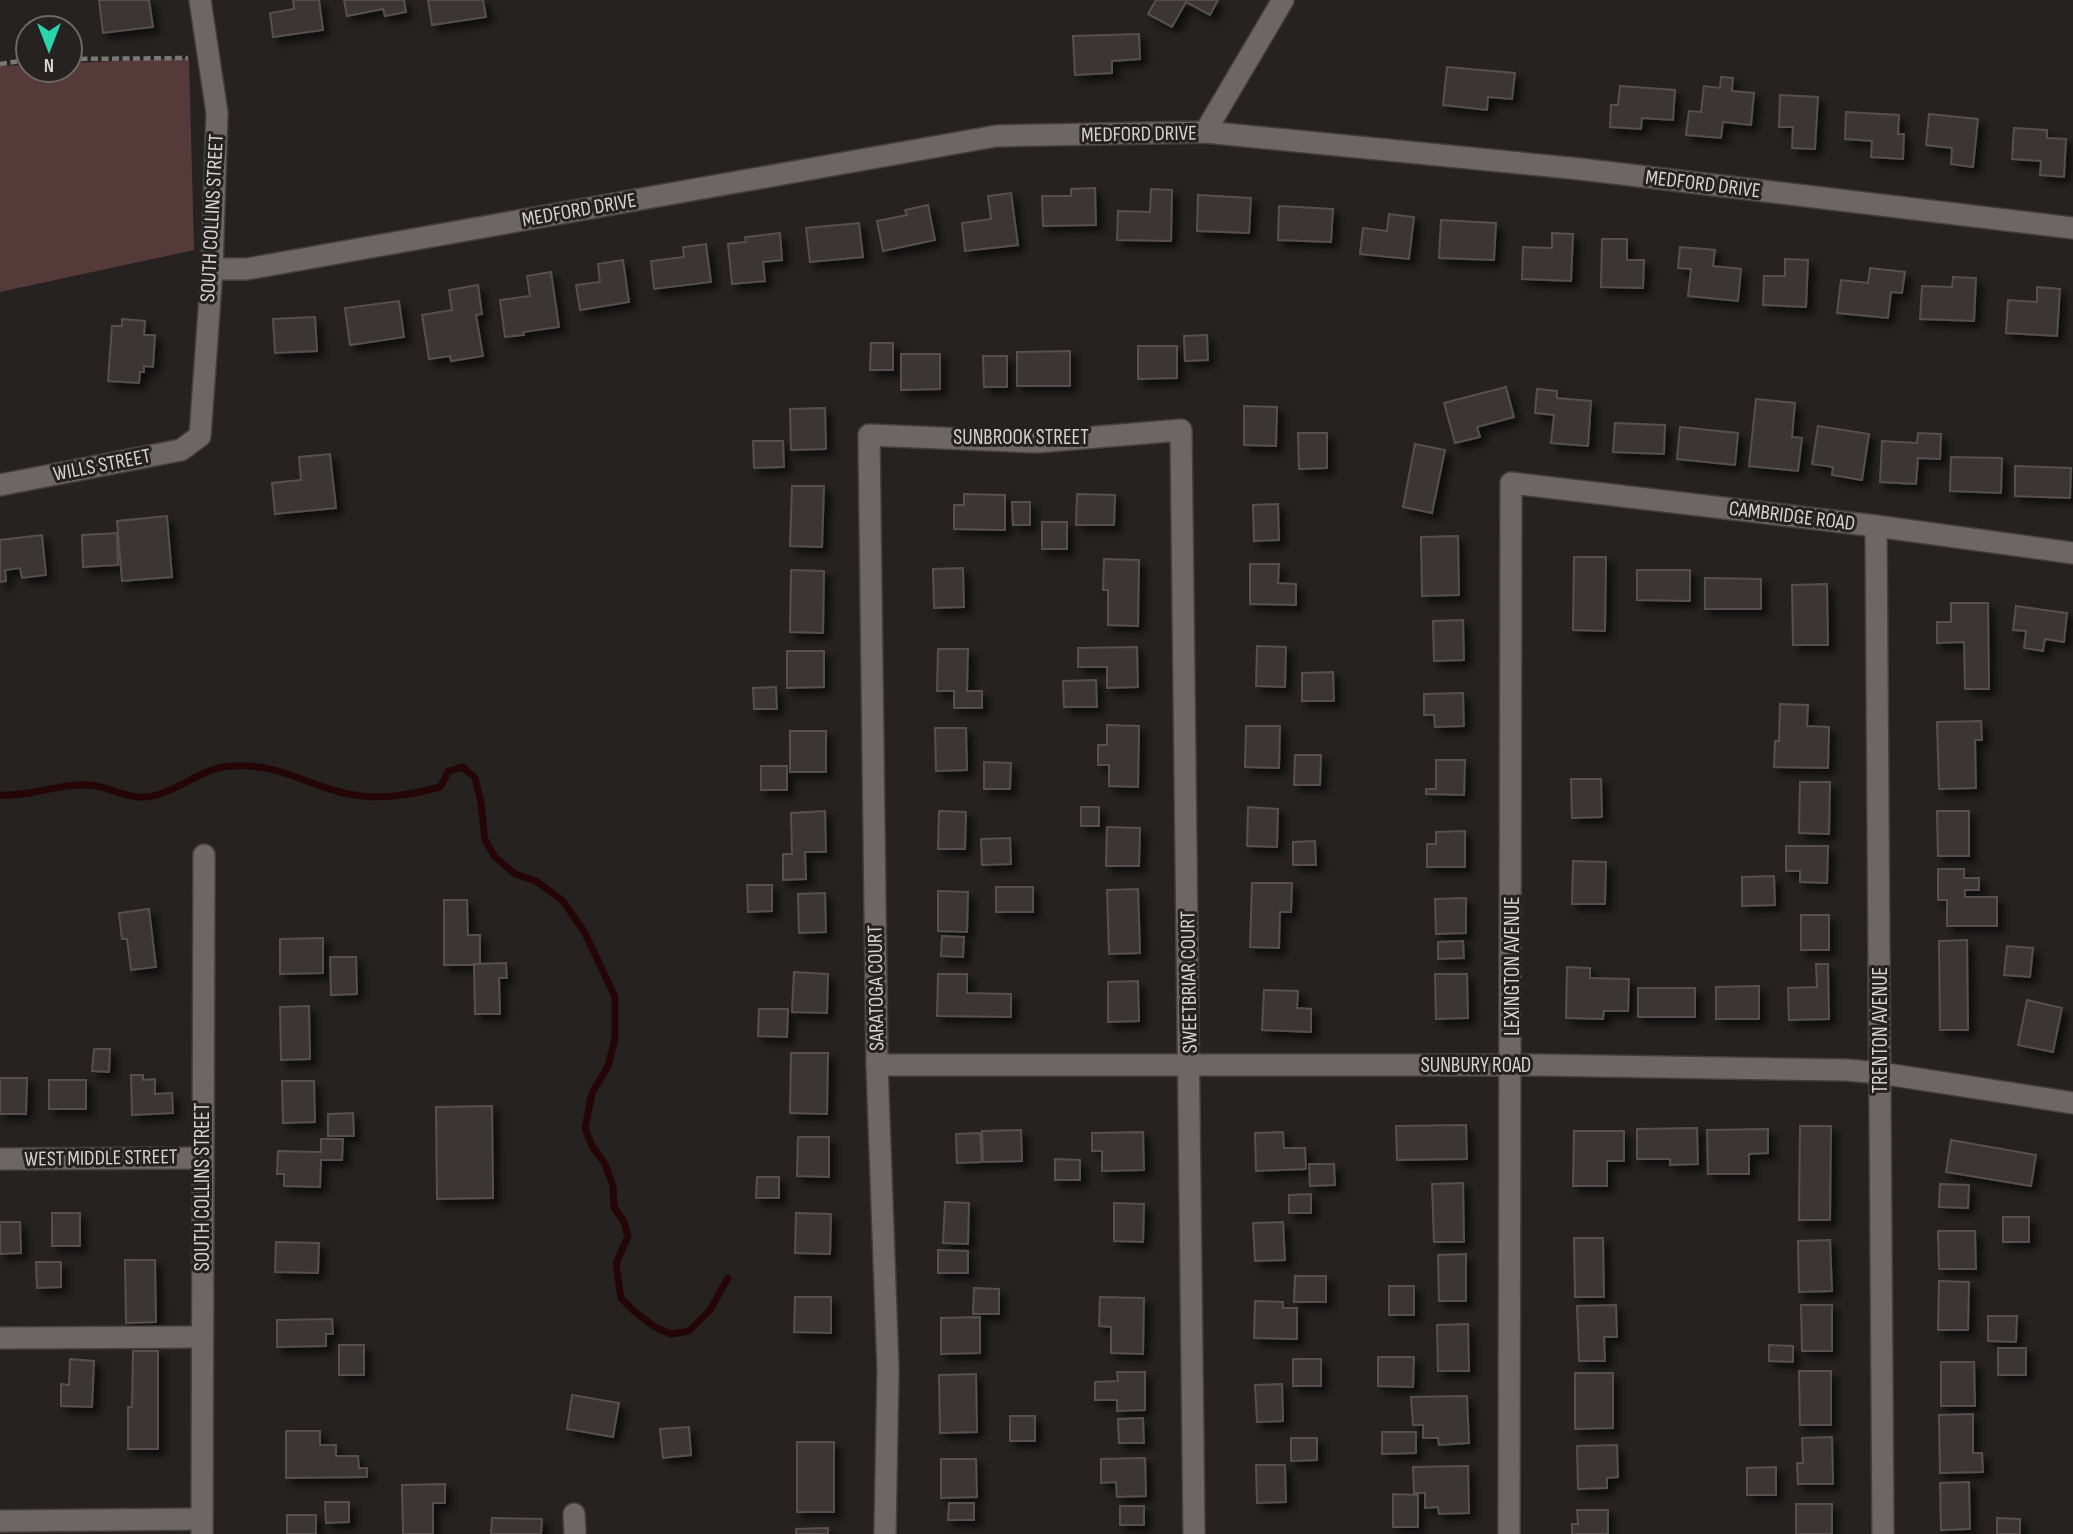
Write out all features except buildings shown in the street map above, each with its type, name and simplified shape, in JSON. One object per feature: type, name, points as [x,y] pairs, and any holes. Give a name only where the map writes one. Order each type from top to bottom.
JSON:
[{"type":"street","name":"SOUTH COLLINS STREET","points":[[200,0],[217,113],[212,269],[200,436]]},
{"type":"street","points":[[1205,132],[1283,0]]},
{"type":"street","name":"MEDFORD DRIVE","points":[[212,269],[247,269],[996,136],[1205,132],[1580,169],[2073,228]]},
{"type":"street","name":"SUNBROOK STREET","points":[[869,443],[869,435],[1037,442],[1181,430]]},
{"type":"street","name":"SWEETBRIAR COURT","points":[[1181,430],[1194,1534]]},
{"type":"street","name":"WILLS STREET","points":[[0,485],[181,450],[200,436]]},
{"type":"street","name":"SARATOGA COURT","points":[[869,443],[877,1065],[888,1369],[885,1534]]},
{"type":"street","name":"CAMBRIDGE ROAD","points":[[1511,483],[1876,526],[2073,553]]},
{"type":"street","name":"LEXINGTON AVENUE","points":[[1509,1534],[1511,483]]},
{"type":"street","name":"TRENTON AVENUE","points":[[1876,526],[1883,1534]]},
{"type":"street","name":"SOUTH COLLINS STREET","points":[[202,1527],[204,855]]},
{"type":"street","name":"SUNBURY ROAD","points":[[877,1065],[1511,1065],[1846,1070],[2073,1103]]},
{"type":"street","name":"WEST MIDDLE STREET","points":[[0,1159],[203,1158]]},
{"type":"street","points":[[0,1338],[201,1337]]},
{"type":"street","points":[[0,1521],[112,1527],[202,1527]]},
{"type":"path","points":[[84,59],[189,58]]},
{"type":"shaded area","points":[[189,58],[194,250],[0,292],[0,66],[14,66],[14,84],[84,84],[84,62]]},
{"type":"waterway","points":[[0,795],[90,785],[131,796],[148,797],[167,792],[221,767],[249,766],[282,772],[344,793],[371,797],[391,796],[440,787],[449,771],[463,767],[475,778],[481,802],[485,840],[495,857],[515,874],[536,881],[563,901],[585,933],[615,997],[615,1039],[608,1066],[592,1093],[585,1128],[592,1146],[605,1164],[613,1186],[614,1207],[624,1222],[628,1236],[616,1264],[621,1298],[655,1327],[671,1334],[689,1331],[710,1310],[728,1278]]}]
